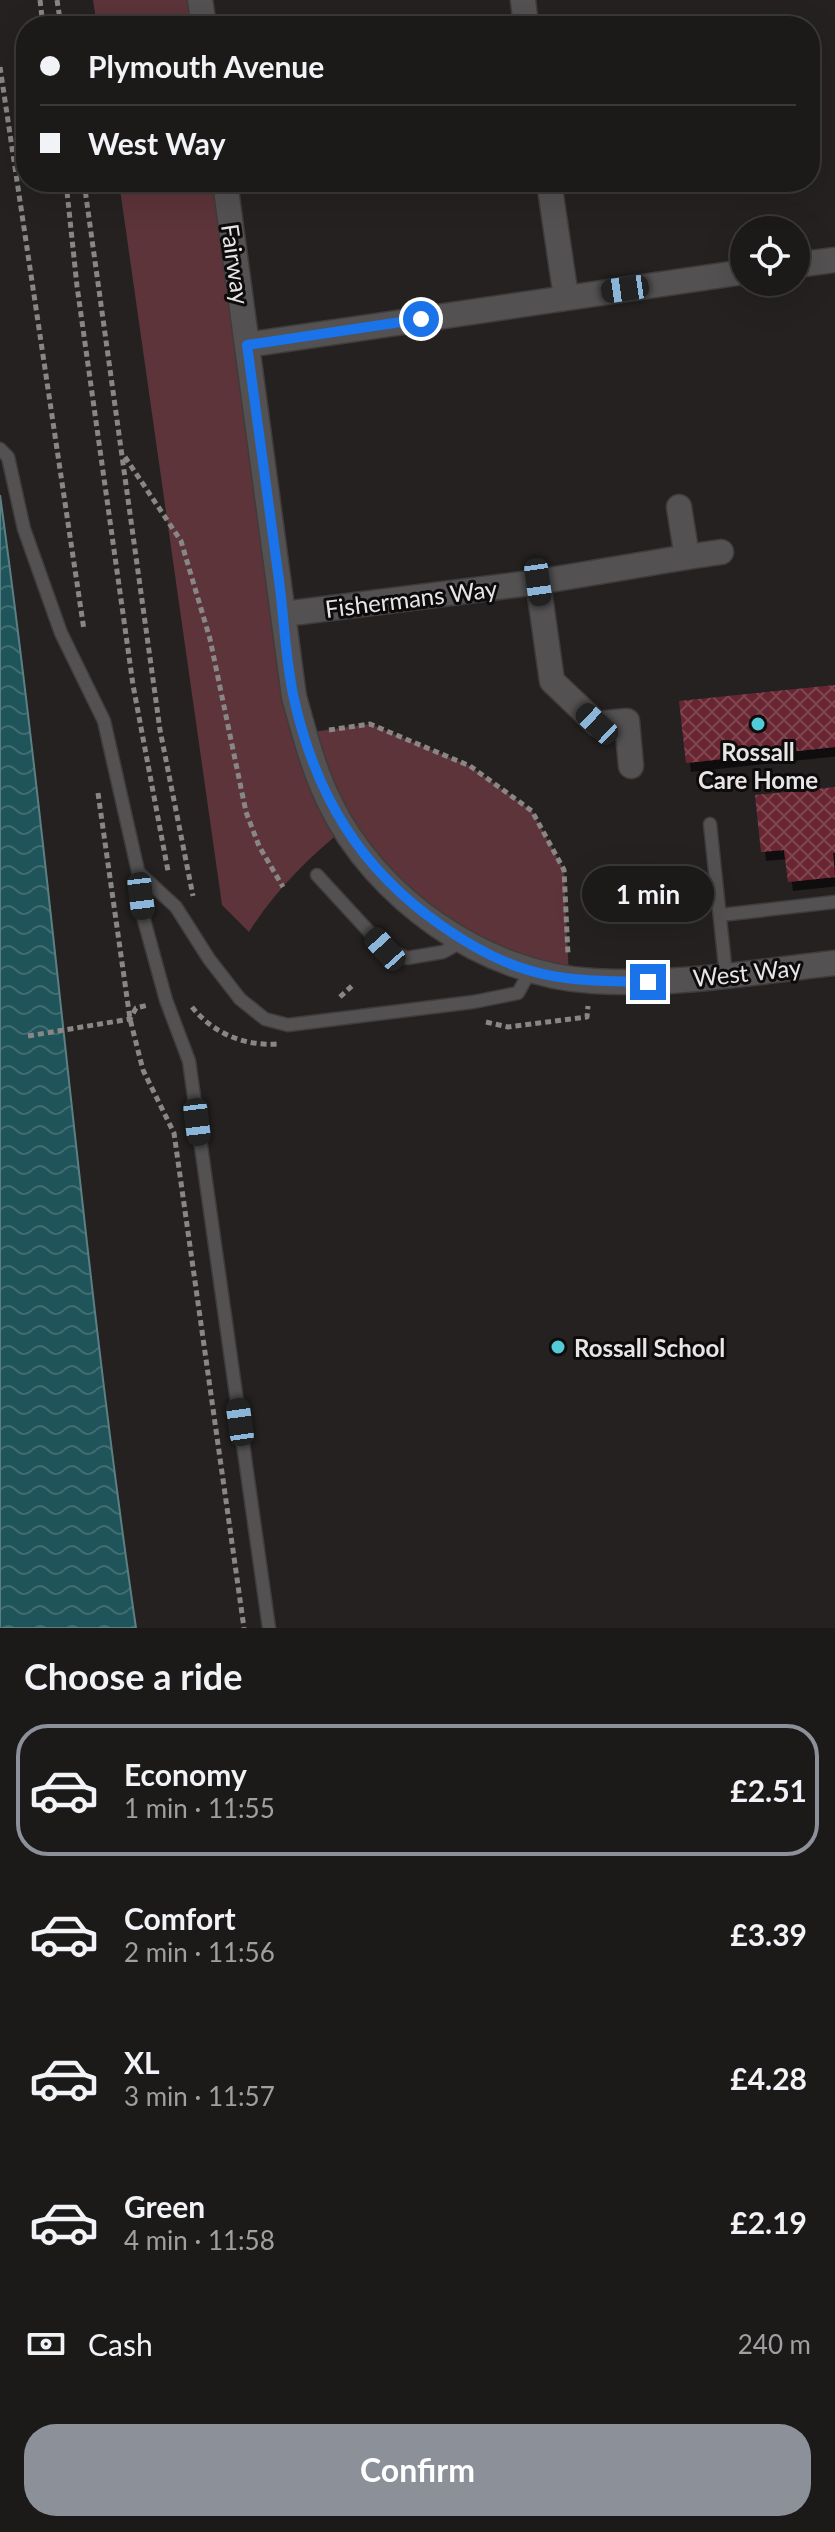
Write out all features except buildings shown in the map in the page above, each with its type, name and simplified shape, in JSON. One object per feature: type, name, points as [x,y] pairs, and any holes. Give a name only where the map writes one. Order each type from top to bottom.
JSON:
[{"type":"street","name":"Fairway","points":[[226,192],[294,697],[316,771]]},
{"type":"street","points":[[550,192],[566,297]]},
{"type":"street","points":[[810,263],[835,260]]},
{"type":"street","points":[[247,345],[730,274]]},
{"type":"street","points":[[679,507],[687,557]]},
{"type":"street","name":"Fishermans Way","points":[[284,614],[538,582],[721,552]]},
{"type":"street","points":[[538,582],[552,681],[597,724],[627,721],[631,766]]},
{"type":"street","name":"West Way","points":[[316,771],[330,803],[362,853],[390,885],[463,941],[497,959],[530,971],[569,978],[648,982],[835,963]]},
{"type":"lane","points":[[0,449],[8,457],[24,529],[61,633],[104,721],[138,871],[144,920],[166,1000],[189,1061],[269,1628]]},
{"type":"lane","points":[[710,824],[726,975]]},
{"type":"lane","points":[[138,871],[176,907],[209,959],[240,999],[265,1019],[288,1025],[473,1002],[518,993],[530,971]]},
{"type":"lane","points":[[317,875],[385,949],[407,958],[443,952],[463,941]]},
{"type":"lane","points":[[721,915],[835,902]]},
{"type":"path","points":[[0,67],[16,174]]},
{"type":"path","points":[[19,192],[84,631]]},
{"type":"path","points":[[67,192],[77,286],[133,685],[176,907]]},
{"type":"path","points":[[85,192],[160,730],[193,897]]},
{"type":"path","points":[[124,454],[181,541],[210,639],[246,812],[259,846],[283,887]]},
{"type":"path","points":[[304,733],[370,724],[470,766],[532,811],[564,870],[569,978]]},
{"type":"path","points":[[99,781],[97,796],[130,1019],[143,1070],[174,1133],[244,1628]]},
{"type":"shaded area","points":[[93,0],[200,0],[202,16],[95,16]]},
{"type":"shaded area","points":[[120,192],[226,192],[305,733],[370,724],[470,766],[532,811],[564,870],[569,978],[463,941],[345,828],[292,876],[249,932],[222,905]]},
{"type":"water","points":[[0,495],[19,636],[116,1487],[136,1628],[0,1628]]},
{"type":"place","name":"Rossall Care Home","points":[[758,724]]},
{"type":"place","name":"Rossall School","points":[[558,1347]]},
{"type":"route","points":[[421,319],[247,345],[294,697],[316,771],[330,803],[362,853],[390,885],[463,941],[497,959],[530,971],[592,981],[648,982]]}]
